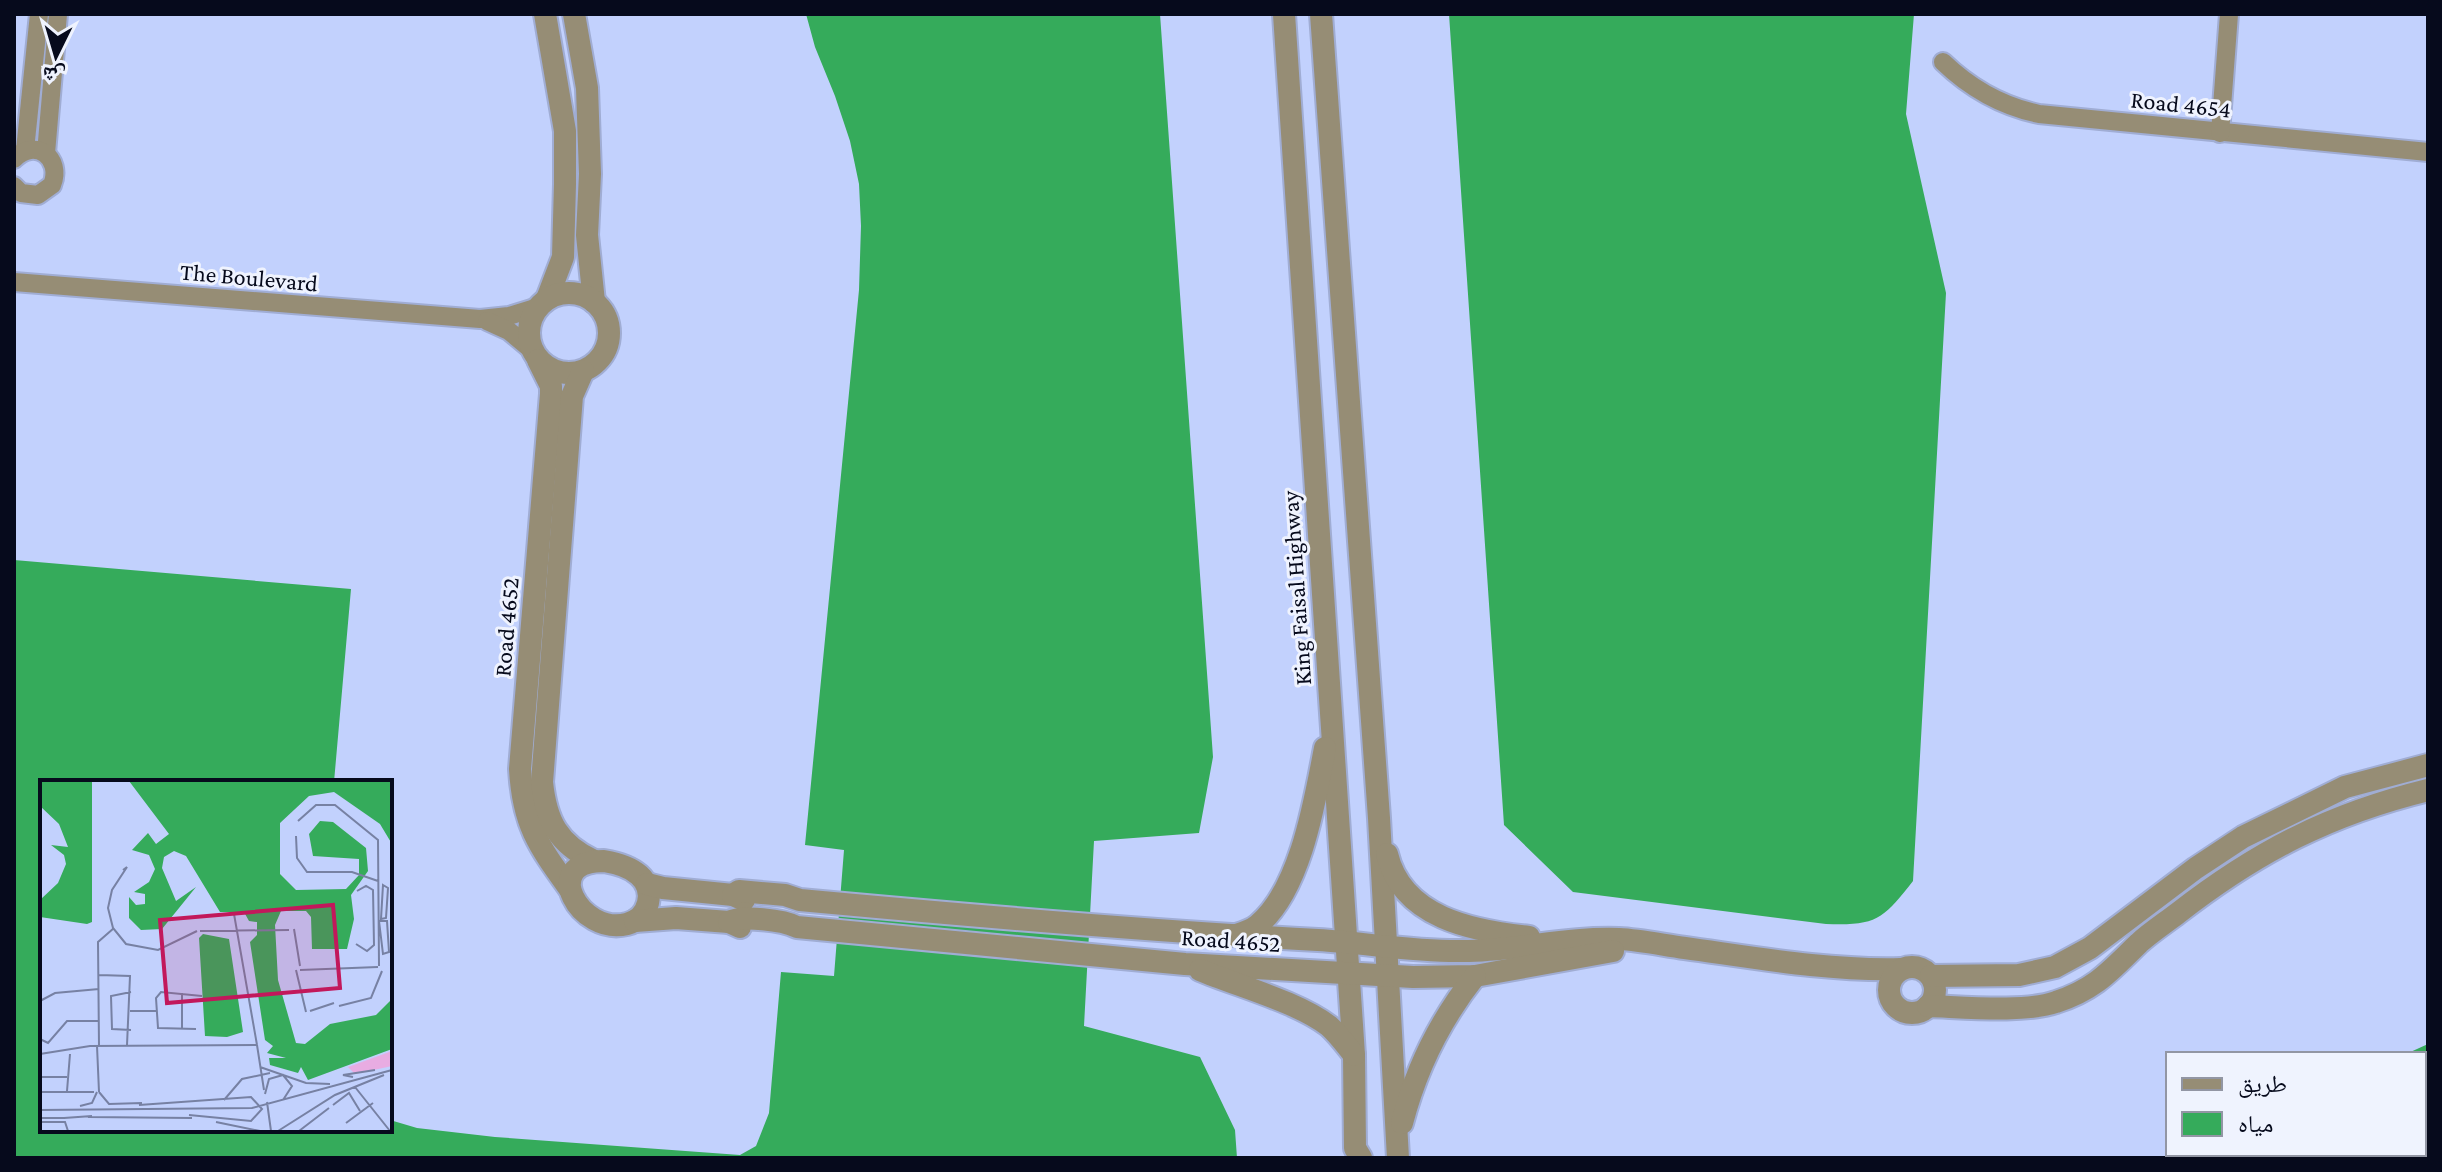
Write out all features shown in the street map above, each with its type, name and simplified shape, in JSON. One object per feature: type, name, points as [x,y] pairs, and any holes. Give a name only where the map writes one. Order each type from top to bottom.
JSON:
[{"type":"street","points":[[14,186],[21,193],[30,195],[46,191],[52,185],[56,168],[46,153],[40,150],[19,155],[39,14]]},
{"type":"street","points":[[46,153],[58,14]]},
{"type":"street","points":[[542,303],[563,294],[579,294],[594,302],[605,315],[609,331],[607,348],[597,362],[583,371],[567,374],[551,369],[535,355],[528,330],[563,257],[565,131],[545,14]]},
{"type":"street","points":[[574,14],[587,88],[590,130],[587,235],[594,302]]},
{"type":"street","name":"King Faisal Highway","points":[[1284,14],[1354,1055],[1355,1148],[1361,1158]]},
{"type":"street","points":[[1321,14],[1379,818],[1397,1151]]},
{"type":"street","points":[[2220,133],[2229,14]]},
{"type":"street","name":"Road 4654","points":[[1943,62],[1973,88],[2023,110],[2220,133],[2428,152]]},
{"type":"street","name":"The Boulevard","points":[[14,282],[480,319],[509,316],[542,303]]},
{"type":"street","name":"The Boulevard","points":[[480,319],[509,331],[535,355]]},
{"type":"street","name":"Road 4652","points":[[535,355],[551,386],[551,394],[520,769],[521,796],[527,821],[538,844],[569,888]]},
{"type":"street","name":"Road 4652","points":[[583,371],[572,396],[542,782],[548,816],[561,837],[580,854],[594,861]]},
{"type":"street","points":[[1235,936],[1257,927],[1269,913],[1296,863],[1311,821],[1331,717]]},
{"type":"street","points":[[1849,970],[1921,968],[1931,976],[2019,975],[2055,967],[2090,948],[2196,868],[2243,837],[2345,787],[2428,765]]},
{"type":"street","points":[[1928,1006],[1994,1008],[2053,1004],[2085,990],[2114,969],[2141,942],[2251,860],[2300,834],[2356,810],[2428,790]]},
{"type":"street","points":[[1379,818],[1391,869],[1404,890],[1434,914],[1469,928],[1562,941]]},
{"type":"street","points":[[594,861],[622,865],[641,876],[647,884],[649,900],[635,921],[619,925],[599,921],[581,910],[569,888],[570,881],[576,868],[594,861]]},
{"type":"street","name":"Road 4652","points":[[647,884],[733,895],[739,891],[785,895],[800,900],[1158,931],[1463,951],[1619,939],[1849,970]]},
{"type":"street","name":"Road 4652","points":[[635,921],[667,917],[781,922],[797,927],[1185,964],[1413,977],[1475,976],[1608,951],[1662,945]]},
{"type":"street","points":[[1185,964],[1309,1015],[1327,1025],[1354,1055]]},
{"type":"street","points":[[1901,969],[1892,978],[1889,991],[1893,1003],[1904,1011],[1917,1013],[1928,1006],[1935,995],[1931,976]]},
{"type":"street","points":[[1849,970],[1870,978],[1889,991]]},
{"type":"street","points":[[1397,1151],[1413,1084],[1425,1057],[1442,1023],[1475,976]]},
{"type":"water","points":[[806,14],[1160,14],[1213,757],[1199,833],[1094,841],[1084,1026],[1200,1057],[1235,1130],[1237,1158],[14,1158],[14,560],[351,589],[334,780],[40,780],[40,1132],[392,1132],[392,1121],[417,1128],[495,1137],[740,1155],[756,1146],[769,1113],[781,972],[834,976],[844,850],[805,845],[859,290],[861,226],[859,184],[850,141]]},
{"type":"water","points":[[1449,14],[1914,14],[1906,114],[1946,293],[1913,881],[1894,904],[1877,918],[1857,923],[1826,924],[1573,892],[1504,825]]},
{"type":"water","points":[[2428,1044],[2428,1158],[2280,1158],[2426,1156],[2426,1052],[2410,1052]]}]
